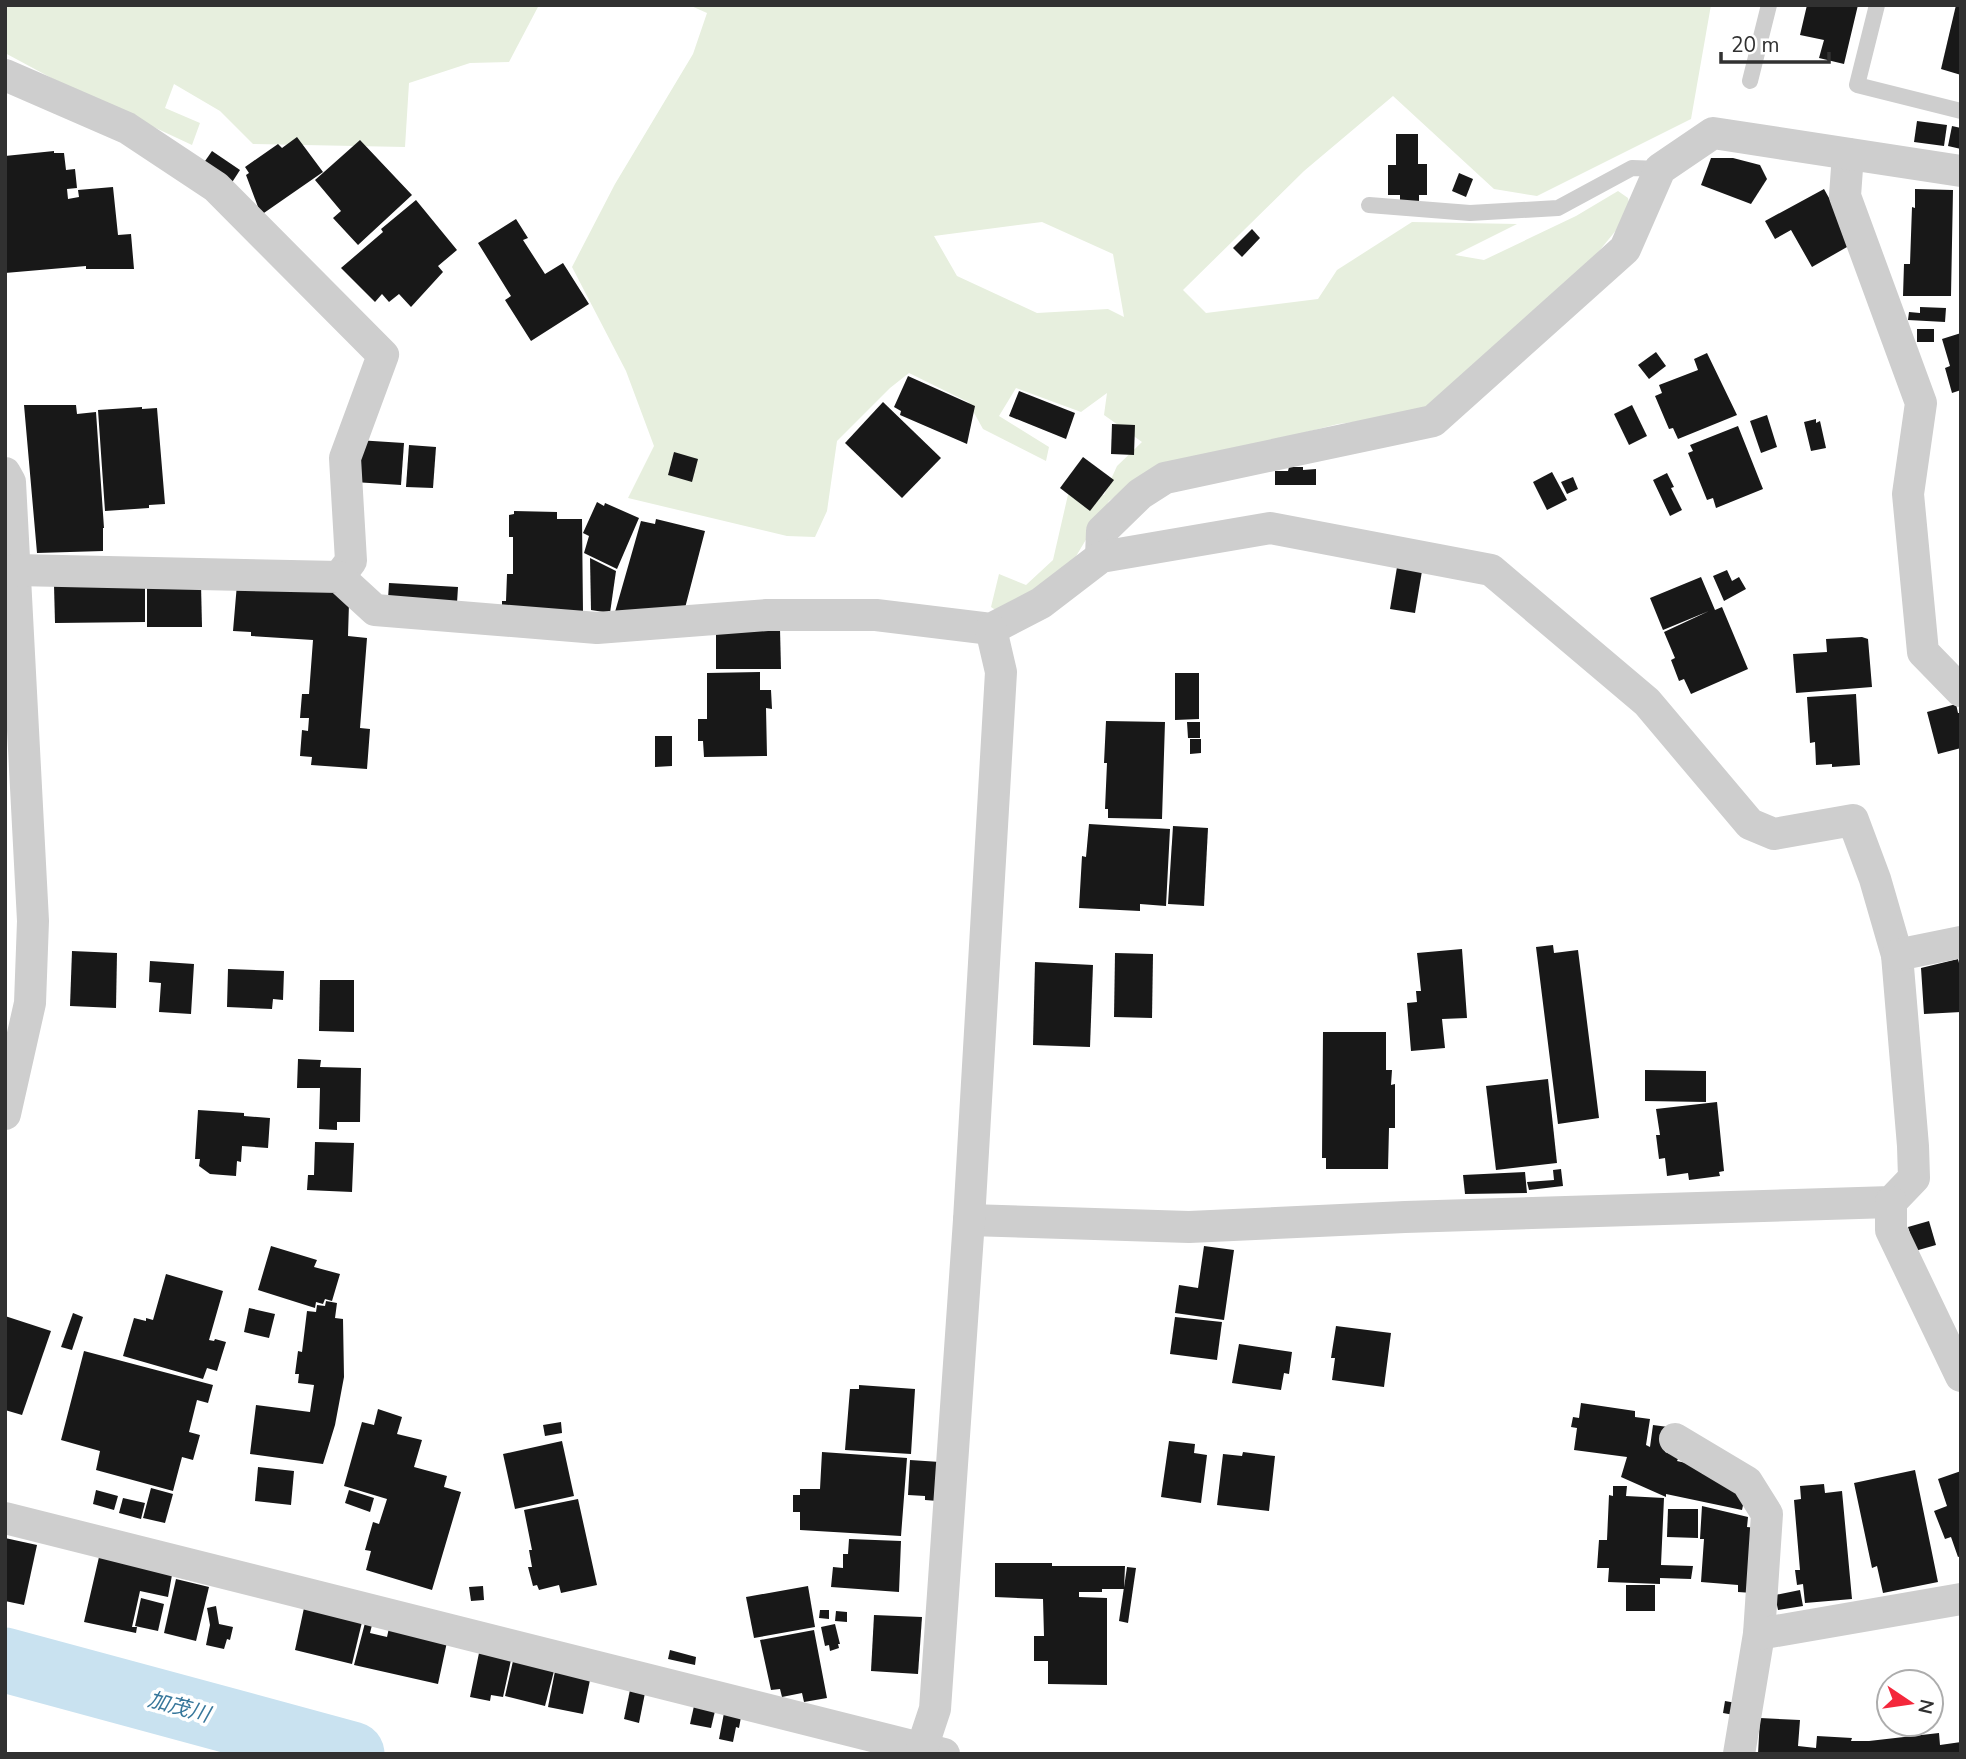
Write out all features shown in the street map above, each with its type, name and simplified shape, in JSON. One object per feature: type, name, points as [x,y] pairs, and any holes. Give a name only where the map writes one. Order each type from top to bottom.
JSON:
[{"type":"street","points":[[5,75],[127,128],[216,187],[383,355],[345,458],[351,561],[339,578]]},
{"type":"street","points":[[1101,557],[1102,531],[1140,494],[1165,478],[1433,421],[1625,248],[1660,169],[1713,134],[1961,170]]},
{"type":"street","points":[[1848,154],[1845,196],[1921,403],[1908,494],[1923,652],[1961,691]]},
{"type":"street","points":[[5,473],[10,482],[10,581],[33,920],[30,1003],[5,1114]]},
{"type":"street","points":[[10,581],[339,578],[375,610],[597,628],[767,614],[876,615],[991,629],[1041,603],[1101,557],[1270,528],[1491,570],[1647,702],[1751,824],[1774,834],[1853,820],[1875,879],[1897,955],[1914,1178],[1891,1202],[1891,1230],[1961,1376]]},
{"type":"street","points":[[5,1518],[933,1751],[969,1220],[1001,671],[991,629]]},
{"type":"street","points":[[1897,955],[1961,942]]},
{"type":"street","points":[[969,1220],[1189,1227],[1419,1216],[1891,1202]]},
{"type":"street","points":[[1675,1439],[1747,1482],[1767,1514],[1759,1634],[1740,1754]]},
{"type":"street","points":[[1759,1634],[1961,1599]]},
{"type":"lane","points":[[1751,81],[1769,5]]},
{"type":"lane","points":[[1877,5],[1857,85],[1961,111]]},
{"type":"lane","points":[[1369,205],[1470,213],[1558,208],[1632,168],[1660,169]]},
{"type":"green space","points":[[5,5],[539,5],[509,62],[470,63],[409,83],[405,147],[253,144],[220,111],[174,84],[165,108],[200,123],[192,145],[70,88],[5,53]]},
{"type":"green space","points":[[689,5],[1711,5],[1691,119],[1537,196],[1494,189],[1393,96],[1304,171],[1183,290],[1206,313],[1318,299],[1337,270],[1412,222],[1517,224],[1455,255],[1484,260],[1576,216],[1618,191],[1628,198],[1631,212],[1577,278],[1432,412],[1338,424],[1152,471],[1109,501],[1075,558],[1003,615],[991,607],[999,574],[1026,585],[1053,560],[1070,486],[1104,495],[1117,466],[1142,442],[1104,415],[1107,393],[1081,412],[1016,388],[999,416],[1049,447],[1046,461],[983,429],[968,402],[909,373],[890,388],[837,441],[827,511],[815,537],[787,536],[628,498],[654,446],[626,371],[572,267],[615,184],[693,54],[707,13]],"holes":[[[1042,222],[1113,254],[1124,317],[1108,309],[1037,313],[957,276],[934,236]]]},
{"type":"building","points":[[1807,5],[1858,5],[1844,64],[1819,58],[1824,40],[1800,35]]},
{"type":"building","points":[[1956,5],[1961,5],[1961,75],[1941,69]]},
{"type":"building","points":[[1917,121],[1947,125],[1944,146],[1914,142]]},
{"type":"building","points":[[1952,126],[1961,128],[1961,149],[1948,146]]},
{"type":"building","points":[[1396,134],[1418,134],[1418,164],[1427,164],[1427,195],[1419,195],[1419,201],[1400,201],[1400,195],[1388,195],[1388,165],[1396,165]]},
{"type":"building","points":[[297,137],[323,172],[261,215],[245,167],[278,144],[282,148]]},
{"type":"building","points":[[360,140],[412,195],[358,245],[333,218],[341,211],[315,180]]},
{"type":"building","points":[[54,151],[64,153],[66,170],[75,169],[77,188],[67,189],[68,199],[79,197],[78,190],[113,187],[118,235],[131,234],[134,269],[86,269],[86,266],[5,273],[5,156]]},
{"type":"building","points":[[212,151],[240,170],[231,184],[203,164]]},
{"type":"building","points":[[1711,158],[1733,158],[1760,165],[1767,179],[1751,204],[1701,185]]},
{"type":"building","points":[[1459,173],[1473,179],[1466,197],[1452,191]]},
{"type":"building","points":[[1824,189],[1854,243],[1812,267],[1791,230],[1775,239],[1765,221]]},
{"type":"building","points":[[1915,189],[1953,190],[1951,296],[1903,296],[1904,264],[1910,264]]},
{"type":"building","points":[[416,200],[457,250],[438,266],[443,272],[411,307],[399,294],[389,302],[382,294],[375,302],[341,268]]},
{"type":"building","points":[[516,219],[528,238],[523,240],[545,274],[563,263],[589,304],[531,341],[505,300],[511,296],[478,243]]},
{"type":"building","points":[[1252,229],[1260,238],[1242,257],[1233,248]]},
{"type":"building","points":[[1920,307],[1946,308],[1945,322],[1908,320],[1909,312],[1920,313]]},
{"type":"building","points":[[1917,329],[1934,329],[1934,342],[1917,342]]},
{"type":"building","points":[[1961,333],[1961,390],[1952,393],[1945,368],[1950,366],[1942,339]]},
{"type":"building","points":[[1656,352],[1666,366],[1649,379],[1638,365]]},
{"type":"building","points":[[1707,353],[1737,415],[1678,439],[1673,428],[1669,429],[1655,396],[1662,393],[1659,385],[1698,370],[1694,359]]},
{"type":"building","points":[[908,376],[975,406],[967,444],[900,415],[901,411],[894,407]]},
{"type":"building","points":[[1019,391],[1075,413],[1066,439],[1009,416]]},
{"type":"building","points":[[883,402],[941,458],[902,498],[845,443]]},
{"type":"building","points":[[24,405],[76,405],[77,414],[96,412],[104,528],[103,551],[37,553]]},
{"type":"building","points":[[1632,405],[1647,436],[1629,445],[1614,414]]},
{"type":"building","points":[[157,408],[165,504],[149,505],[149,508],[105,511],[98,410]]},
{"type":"building","points":[[1767,415],[1777,447],[1761,453],[1750,421]]},
{"type":"building","points":[[1816,419],[1816,423],[1820,421],[1826,448],[1811,451],[1804,422]]},
{"type":"building","points":[[1112,424],[1135,425],[1134,455],[1111,454]]},
{"type":"building","points":[[1738,426],[1763,489],[1716,508],[1713,498],[1707,500],[1688,453],[1693,451],[1690,445]]},
{"type":"building","points":[[357,440],[404,443],[401,485],[354,482]]},
{"type":"building","points":[[409,445],[436,447],[433,488],[406,487]]},
{"type":"building","points":[[674,452],[698,459],[692,482],[668,475]]},
{"type":"building","points":[[1083,457],[1114,480],[1090,511],[1060,488]]},
{"type":"building","points":[[1289,467],[1316,469],[1316,485],[1275,485],[1275,471],[1288,471]]},
{"type":"building","points":[[1552,472],[1567,500],[1547,510],[1533,482]]},
{"type":"building","points":[[1667,473],[1682,510],[1670,516],[1653,480]]},
{"type":"building","points":[[1573,477],[1578,489],[1567,494],[1561,482]]},
{"type":"building","points":[[597,502],[639,518],[617,569],[584,553],[589,536],[583,533]]},
{"type":"building","points":[[514,511],[557,512],[557,519],[582,519],[583,613],[502,608],[502,601],[506,601],[507,574],[513,574],[513,537],[509,537],[509,515],[514,514]]},
{"type":"building","points":[[656,519],[705,531],[685,608],[615,612],[641,521],[655,524]]},
{"type":"building","points":[[590,558],[616,571],[610,613],[591,610]]},
{"type":"building","points":[[1397,567],[1422,571],[1415,613],[1390,609]]},
{"type":"building","points":[[1727,570],[1732,581],[1739,577],[1746,589],[1724,601],[1713,576]]},
{"type":"building","points":[[1701,577],[1715,610],[1722,607],[1748,669],[1691,694],[1684,679],[1679,681],[1671,660],[1675,658],[1664,632],[1709,611],[1663,630],[1650,598]]},
{"type":"building","points":[[389,583],[458,587],[457,603],[388,599]]},
{"type":"building","points":[[145,584],[145,622],[55,623],[54,585]]},
{"type":"building","points":[[147,584],[201,584],[202,627],[147,627]]},
{"type":"building","points":[[237,584],[334,590],[349,603],[348,636],[367,638],[360,728],[370,729],[367,769],[311,765],[312,757],[300,756],[302,730],[308,731],[309,718],[300,718],[302,694],[309,694],[313,640],[251,636],[251,632],[233,631]]},
{"type":"building","points":[[716,629],[780,629],[781,669],[716,669]]},
{"type":"building","points":[[1826,639],[1868,639],[1872,687],[1796,693],[1793,654],[1827,652]]},
{"type":"building","points":[[760,672],[760,690],[771,690],[772,709],[766,708],[767,756],[704,757],[703,741],[698,741],[698,719],[707,719],[707,673]]},
{"type":"building","points":[[1175,673],[1199,673],[1199,719],[1175,720]]},
{"type":"building","points":[[1856,694],[1860,765],[1816,765],[1815,742],[1810,743],[1807,697]]},
{"type":"building","points":[[1956,704],[1958,713],[1961,713],[1961,748],[1938,754],[1927,712]]},
{"type":"building","points":[[1106,721],[1165,722],[1162,819],[1108,818],[1108,809],[1105,809],[1107,763],[1104,763]]},
{"type":"building","points":[[1187,722],[1200,722],[1200,738],[1188,738]]},
{"type":"building","points":[[655,736],[672,736],[672,766],[655,767]]},
{"type":"building","points":[[1190,739],[1201,739],[1201,753],[1190,754]]},
{"type":"building","points":[[1089,824],[1170,829],[1166,906],[1140,904],[1140,911],[1079,908],[1082,856],[1086,857]]},
{"type":"building","points":[[1173,826],[1208,828],[1204,906],[1168,904]]},
{"type":"building","points":[[1553,945],[1554,953],[1578,950],[1599,1118],[1558,1124],[1536,947]]},
{"type":"building","points":[[1462,949],[1467,1018],[1442,1019],[1445,1048],[1411,1051],[1407,1003],[1417,1002],[1416,991],[1421,991],[1417,953]]},
{"type":"building","points":[[72,951],[117,953],[116,1008],[70,1006]]},
{"type":"building","points":[[1115,953],[1153,954],[1152,1018],[1114,1017]]},
{"type":"building","points":[[1958,959],[1959,963],[1961,962],[1961,1012],[1924,1014],[1921,968]]},
{"type":"building","points":[[150,961],[194,964],[191,1014],[159,1012],[161,983],[149,982]]},
{"type":"building","points":[[1035,962],[1093,965],[1090,1047],[1033,1045]]},
{"type":"building","points":[[228,969],[284,971],[283,1000],[273,999],[272,1009],[227,1007]]},
{"type":"building","points":[[320,980],[354,980],[354,1032],[319,1031]]},
{"type":"building","points":[[1323,1032],[1386,1032],[1386,1070],[1392,1070],[1391,1085],[1395,1084],[1395,1128],[1389,1128],[1388,1169],[1326,1169],[1326,1158],[1322,1158]]},
{"type":"building","points":[[298,1059],[321,1060],[320,1067],[361,1068],[360,1122],[337,1122],[337,1130],[319,1129],[320,1088],[297,1088]]},
{"type":"building","points":[[1645,1070],[1706,1071],[1706,1102],[1645,1101]]},
{"type":"building","points":[[1548,1079],[1557,1163],[1496,1170],[1486,1086]]},
{"type":"building","points":[[1717,1102],[1724,1171],[1719,1172],[1720,1176],[1689,1180],[1688,1173],[1667,1176],[1665,1158],[1659,1159],[1656,1135],[1660,1135],[1656,1109]]},
{"type":"building","points":[[198,1110],[270,1118],[268,1148],[242,1146],[241,1162],[237,1161],[236,1176],[210,1174],[199,1166],[200,1159],[195,1159]]},
{"type":"building","points":[[315,1142],[354,1143],[352,1192],[307,1190],[308,1175],[314,1175]]},
{"type":"building","points":[[1561,1169],[1563,1186],[1529,1190],[1527,1182],[1554,1180],[1553,1170]]},
{"type":"building","points":[[1525,1172],[1527,1193],[1465,1194],[1463,1175]]},
{"type":"building","points":[[1929,1221],[1936,1245],[1915,1251],[1908,1227]]},
{"type":"building","points":[[271,1246],[317,1260],[314,1267],[340,1274],[332,1301],[325,1299],[323,1304],[316,1302],[315,1308],[258,1290]]},
{"type":"building","points":[[1204,1246],[1234,1250],[1224,1320],[1175,1313],[1179,1285],[1198,1288]]},
{"type":"building","points":[[166,1274],[223,1291],[209,1340],[226,1342],[217,1371],[207,1368],[203,1379],[123,1356],[134,1318],[153,1320]]},
{"type":"building","points":[[326,1301],[337,1303],[335,1318],[343,1319],[344,1377],[335,1425],[323,1464],[250,1454],[256,1405],[310,1412],[314,1385],[298,1383],[299,1374],[295,1374],[298,1351],[302,1352],[307,1311],[316,1312],[317,1305],[325,1306]]},
{"type":"building","points":[[249,1308],[275,1314],[269,1338],[244,1332]]},
{"type":"building","points":[[73,1313],[83,1317],[72,1350],[61,1347]]},
{"type":"building","points":[[5,1316],[51,1331],[22,1415],[5,1410]]},
{"type":"building","points":[[1175,1317],[1222,1322],[1217,1360],[1170,1354]]},
{"type":"building","points":[[1336,1326],[1391,1333],[1384,1387],[1332,1380],[1335,1358],[1331,1358]]},
{"type":"building","points":[[1239,1344],[1292,1352],[1289,1374],[1284,1373],[1281,1390],[1232,1383]]},
{"type":"building","points":[[84,1351],[213,1385],[208,1403],[197,1400],[189,1432],[200,1435],[193,1460],[182,1457],[173,1491],[96,1470],[100,1451],[61,1440]]},
{"type":"building","points":[[859,1385],[915,1389],[911,1454],[845,1450],[850,1389],[859,1389]]},
{"type":"building","points":[[1581,1403],[1635,1411],[1635,1417],[1650,1419],[1646,1445],[1650,1447],[1653,1425],[1668,1427],[1665,1452],[1679,1457],[1677,1461],[1749,1477],[1742,1510],[1666,1494],[1666,1497],[1621,1477],[1627,1457],[1574,1450],[1577,1428],[1571,1427],[1573,1417],[1579,1418]]},
{"type":"building","points":[[378,1409],[402,1417],[397,1434],[422,1440],[414,1467],[447,1476],[444,1487],[461,1492],[432,1590],[366,1570],[371,1551],[365,1550],[373,1522],[379,1524],[387,1499],[344,1486],[362,1422],[374,1425]]},
{"type":"building","points":[[561,1422],[562,1433],[545,1436],[543,1425]]},
{"type":"building","points":[[562,1441],[574,1496],[515,1509],[503,1454]]},
{"type":"building","points":[[1169,1441],[1195,1444],[1194,1453],[1207,1455],[1201,1503],[1161,1497]]},
{"type":"building","points":[[822,1452],[907,1458],[901,1536],[800,1530],[800,1512],[793,1512],[793,1495],[800,1495],[800,1489],[820,1489]]},
{"type":"building","points":[[1243,1452],[1275,1456],[1269,1511],[1217,1505],[1223,1454],[1242,1456]]},
{"type":"building","points":[[910,1460],[940,1462],[938,1501],[925,1500],[925,1496],[908,1495]]},
{"type":"building","points":[[258,1467],[294,1471],[291,1505],[255,1501]]},
{"type":"building","points":[[1915,1470],[1938,1582],[1883,1593],[1877,1566],[1872,1568],[1854,1483]]},
{"type":"building","points":[[1961,1471],[1961,1556],[1958,1557],[1951,1537],[1945,1539],[1934,1511],[1947,1506],[1938,1479]]},
{"type":"building","points":[[1824,1484],[1825,1493],[1842,1491],[1852,1599],[1805,1603],[1803,1584],[1797,1585],[1795,1570],[1800,1570],[1794,1500],[1801,1499],[1800,1486]]},
{"type":"building","points":[[1613,1486],[1627,1486],[1626,1496],[1664,1498],[1661,1565],[1693,1566],[1691,1579],[1660,1578],[1660,1584],[1608,1582],[1609,1568],[1597,1568],[1599,1540],[1607,1540],[1609,1495],[1613,1496]]},
{"type":"building","points":[[151,1488],[173,1494],[165,1523],[143,1518]]},
{"type":"building","points":[[96,1490],[118,1496],[114,1510],[93,1504]]},
{"type":"building","points":[[349,1490],[374,1498],[370,1512],[345,1503]]},
{"type":"building","points":[[123,1498],[145,1503],[141,1519],[119,1513]]},
{"type":"building","points":[[578,1499],[597,1585],[561,1593],[559,1585],[539,1590],[537,1585],[533,1586],[528,1567],[532,1567],[529,1550],[532,1550],[524,1510]]},
{"type":"building","points":[[1702,1506],[1748,1517],[1747,1527],[1757,1528],[1753,1593],[1738,1592],[1738,1585],[1701,1582],[1704,1539],[1700,1539]]},
{"type":"building","points":[[1668,1509],[1698,1509],[1698,1538],[1667,1537]]},
{"type":"building","points":[[5,1538],[37,1545],[24,1605],[5,1601]]},
{"type":"building","points":[[849,1539],[901,1541],[899,1592],[831,1587],[833,1567],[843,1568],[843,1554],[848,1554]]},
{"type":"building","points":[[99,1557],[172,1575],[168,1597],[140,1591],[132,1627],[137,1627],[136,1633],[84,1622]]},
{"type":"building","points":[[995,1563],[1125,1566],[1124,1589],[1079,1592],[1079,1597],[1107,1598],[1107,1685],[1048,1684],[1048,1661],[1034,1661],[1034,1636],[1044,1636],[1043,1599],[995,1597]]},
{"type":"building","points":[[1127,1567],[1136,1568],[1128,1623],[1119,1621]]},
{"type":"building","points":[[176,1579],[209,1587],[196,1641],[164,1633]]},
{"type":"building","points":[[1626,1585],[1655,1585],[1655,1611],[1626,1611]]},
{"type":"building","points":[[483,1586],[484,1600],[471,1601],[469,1587]]},
{"type":"building","points":[[808,1586],[815,1627],[754,1638],[746,1597]]},
{"type":"building","points":[[1800,1590],[1803,1606],[1778,1610],[1775,1595]]},
{"type":"building","points":[[141,1598],[164,1604],[158,1631],[135,1626]]},
{"type":"building","points":[[216,1606],[219,1624],[233,1627],[230,1640],[227,1639],[224,1649],[206,1645],[210,1625],[207,1608]]},
{"type":"building","points":[[304,1608],[362,1622],[352,1664],[295,1650]]},
{"type":"building","points":[[820,1610],[829,1610],[829,1619],[819,1618]]},
{"type":"building","points":[[836,1611],[847,1612],[847,1622],[835,1621]]},
{"type":"building","points":[[874,1615],[922,1617],[918,1674],[871,1671]]},
{"type":"building","points":[[365,1623],[372,1625],[370,1633],[387,1637],[389,1628],[447,1642],[438,1684],[354,1665]]},
{"type":"building","points":[[835,1624],[840,1644],[839,1648],[830,1651],[829,1645],[825,1646],[821,1627]]},
{"type":"building","points":[[814,1630],[827,1698],[804,1702],[802,1693],[782,1697],[780,1689],[771,1690],[760,1640]]},
{"type":"building","points":[[670,1650],[696,1657],[695,1665],[668,1659]]},
{"type":"building","points":[[479,1653],[511,1660],[503,1697],[491,1695],[490,1701],[470,1697]]},
{"type":"building","points":[[513,1661],[554,1671],[545,1706],[505,1696]]},
{"type":"building","points":[[555,1671],[590,1680],[583,1714],[548,1707]]},
{"type":"building","points":[[630,1690],[645,1693],[639,1723],[624,1719]]},
{"type":"building","points":[[1725,1701],[1736,1703],[1734,1715],[1723,1713]]},
{"type":"building","points":[[694,1706],[715,1711],[711,1728],[690,1724]]},
{"type":"building","points":[[724,1713],[741,1717],[733,1742],[719,1739]]},
{"type":"building","points":[[1760,1718],[1800,1720],[1798,1746],[1816,1748],[1817,1736],[1852,1738],[1851,1741],[1939,1738],[1940,1745],[1961,1742],[1961,1754],[1758,1754]]},
{"type":"waterway","name":"加茂川","points":[[5,1660],[352,1754]]}]
